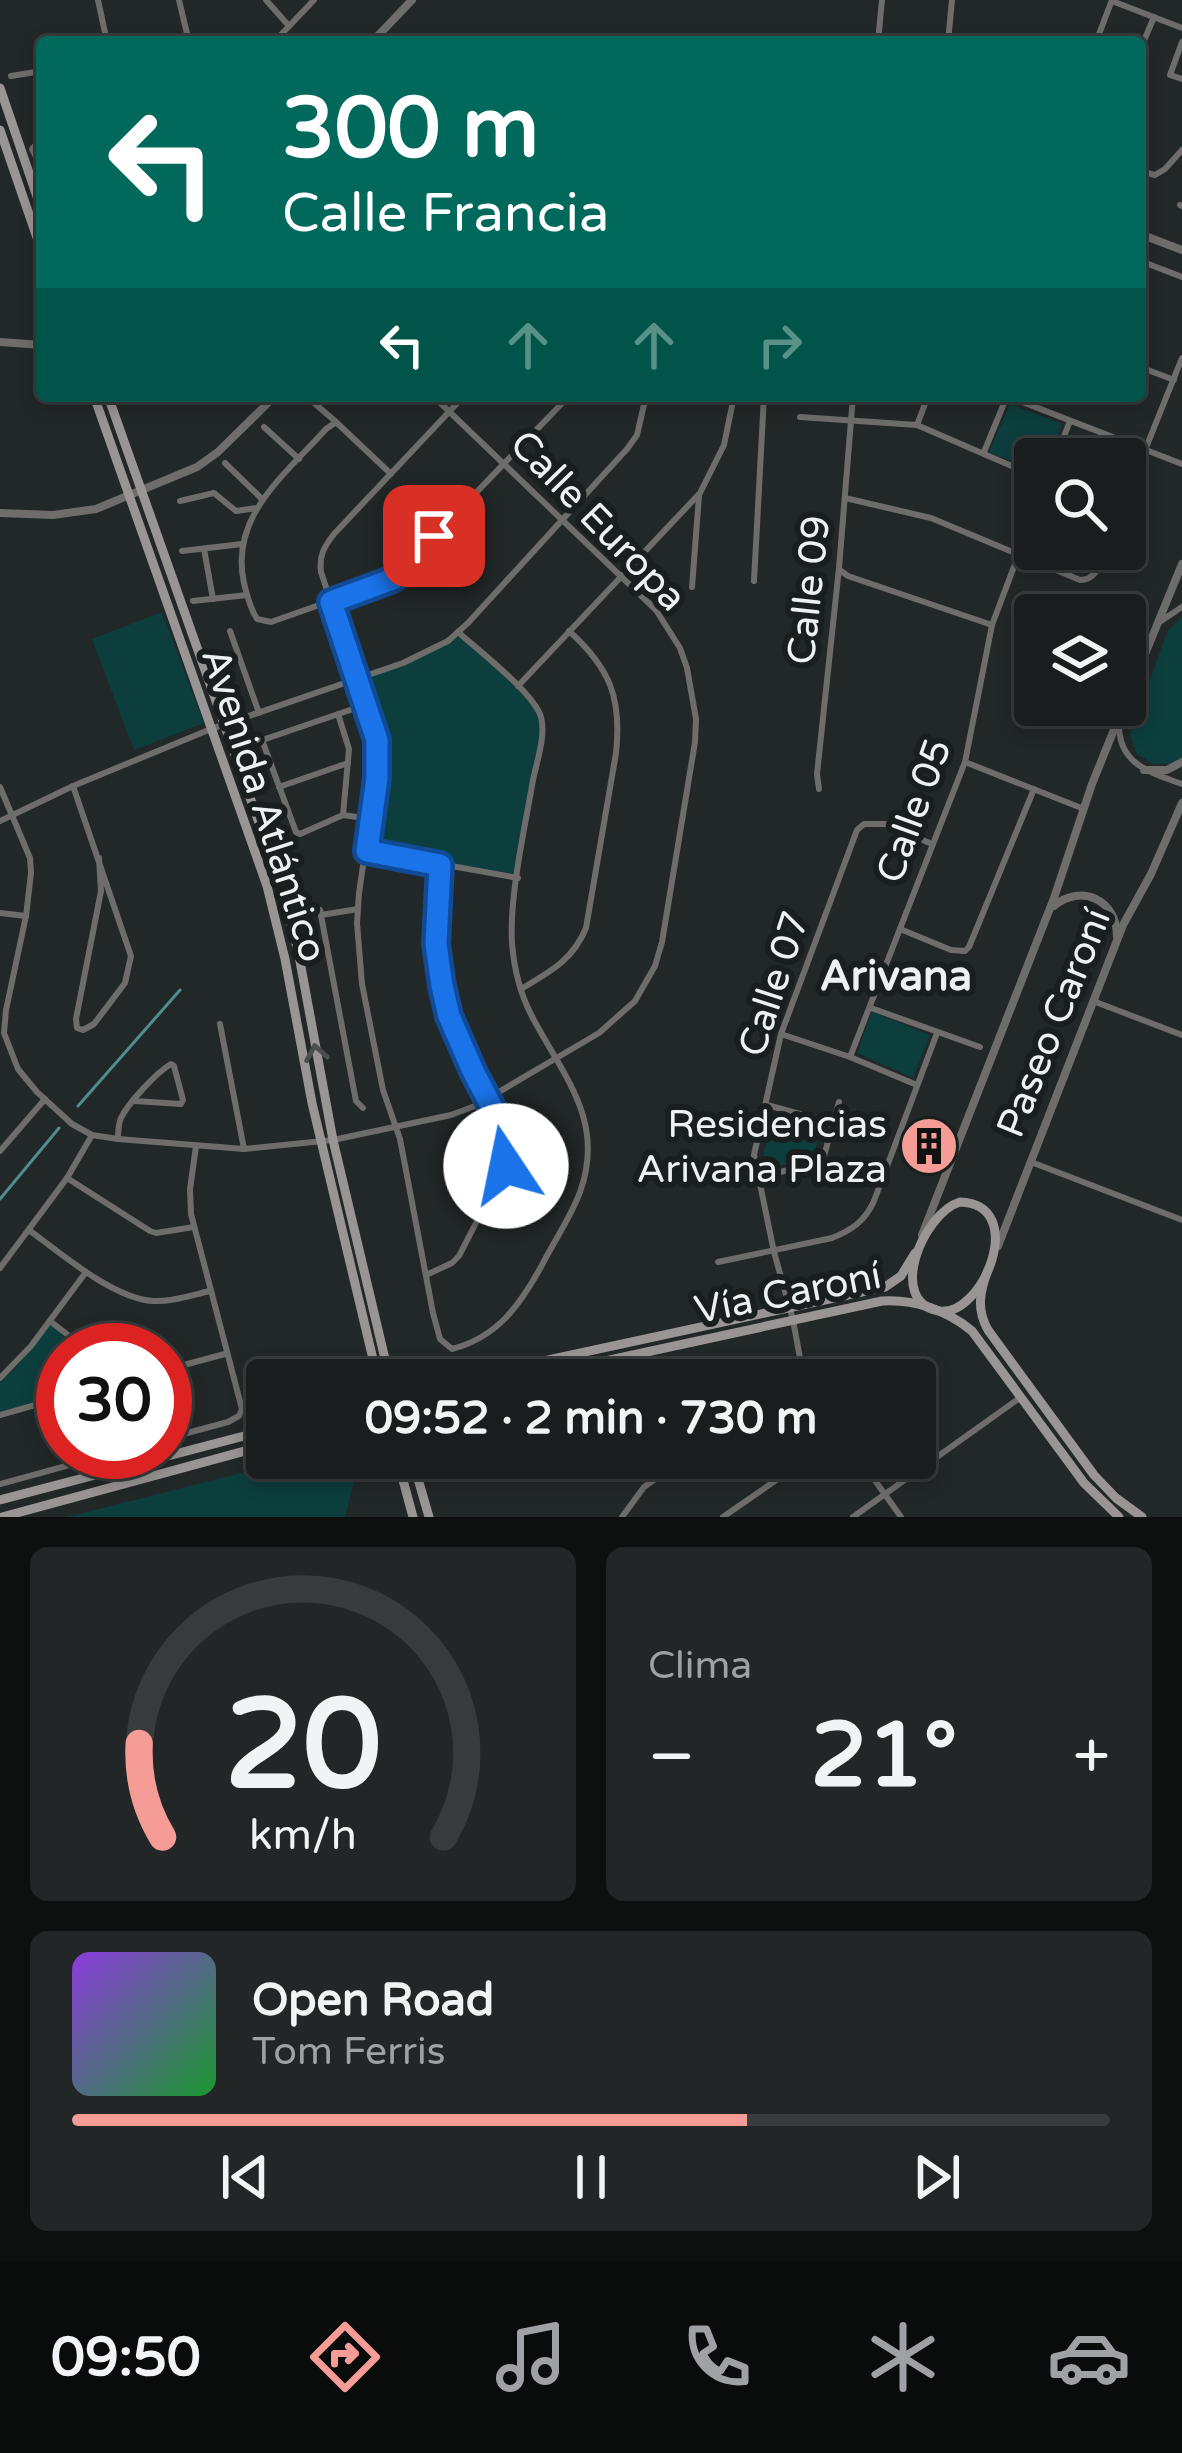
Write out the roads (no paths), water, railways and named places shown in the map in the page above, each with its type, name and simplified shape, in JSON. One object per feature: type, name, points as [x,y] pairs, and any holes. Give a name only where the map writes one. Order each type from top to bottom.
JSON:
[{"type":"main road","points":[[0,88],[36,193]]},
{"type":"main road","points":[[0,130],[36,235]]},
{"type":"main road","name":"Avenida Atlántico","points":[[96,402],[267,886],[286,959],[312,1103],[328,1140]]},
{"type":"main road","name":"Avenida Atlántico","points":[[110,402],[280,882],[298,956],[328,1140],[379,1359]]},
{"type":"main road","points":[[936,1310],[916,1291],[915,1253],[944,1208],[973,1203],[984,1209],[995,1226],[995,1244],[980,1293],[984,1322],[1094,1475],[1142,1517]]},
{"type":"main road","name":"Vía Caroní","points":[[552,1359],[891,1284],[915,1253]]},
{"type":"main road","name":"Paseo Caroní","points":[[936,1310],[954,1310],[966,1302],[988,1270]]},
{"type":"main road","name":"Vía Caroní","points":[[614,1359],[882,1301],[911,1302],[955,1318],[972,1331],[1084,1484],[1116,1516]]},
{"type":"main road","points":[[0,1501],[246,1436]]},
{"type":"main road","points":[[2,1517],[246,1451]]},
{"type":"main road","points":[[403,1479],[413,1517]]},
{"type":"main road","points":[[418,1479],[429,1517]]},
{"type":"street","points":[[98,0],[106,36]]},
{"type":"street","points":[[179,0],[188,36]]},
{"type":"street","points":[[266,0],[289,26]]},
{"type":"street","points":[[280,36],[314,0]]},
{"type":"street","points":[[379,36],[412,0]]},
{"type":"street","points":[[879,36],[882,0]]},
{"type":"street","points":[[949,36],[952,0]]},
{"type":"street","points":[[1098,36],[1112,0],[1182,28]]},
{"type":"street","points":[[1146,36],[1154,17]]},
{"type":"street","points":[[1182,41],[1170,75],[1182,79]]},
{"type":"street","points":[[11,76],[36,74]]},
{"type":"street","points":[[1146,173],[1155,176],[1165,170],[1182,150]]},
{"type":"street","points":[[1146,236],[1182,250]]},
{"type":"street","points":[[1146,263],[1182,277]]},
{"type":"street","points":[[0,342],[36,345]]},
{"type":"street","points":[[1146,445],[1182,358]]},
{"type":"street","points":[[1146,369],[1174,380]]},
{"type":"street","points":[[0,513],[53,515],[128,496],[197,467],[269,402]]},
{"type":"street","points":[[313,402],[391,474]]},
{"type":"street","name":"Calle Europa","points":[[92,1135],[244,1149],[328,1140],[451,1115],[599,1033],[625,1012],[646,985],[662,942],[695,742],[693,688],[680,648],[656,610],[440,402]]},
{"type":"street","points":[[458,402],[324,548],[320,560],[377,740],[377,778],[358,909],[362,984],[383,1090],[400,1139],[440,1339],[452,1349],[496,1328],[525,1296],[580,1193],[588,1130],[579,1099],[534,1020],[521,988],[512,943],[541,716],[518,686],[458,632]]},
{"type":"street","points":[[336,422],[262,498],[242,544],[247,595],[261,622],[393,579],[562,402]]},
{"type":"street","points":[[0,821],[211,729],[425,654],[458,632],[564,520],[637,435],[645,402]]},
{"type":"street","points":[[518,686],[700,493],[724,445],[733,402]]},
{"type":"street","points":[[754,580],[764,402]]},
{"type":"street","name":"Calle 09","points":[[818,789],[853,402]]},
{"type":"street","points":[[917,425],[926,402]]},
{"type":"street","points":[[984,452],[1005,402]]},
{"type":"street","points":[[1022,402],[1119,438]]},
{"type":"street","points":[[800,417],[917,425],[1014,466]]},
{"type":"street","points":[[1063,438],[1070,421]]},
{"type":"street","points":[[265,427],[298,459]]},
{"type":"street","points":[[1146,447],[1182,464]]},
{"type":"street","points":[[225,463],[262,498]]},
{"type":"street","points":[[181,501],[214,493],[236,511],[257,508]]},
{"type":"street","points":[[692,587],[700,493]]},
{"type":"street","points":[[845,498],[931,518],[1014,554]]},
{"type":"street","points":[[182,551],[242,544]]},
{"type":"street","points":[[204,548],[213,598]]},
{"type":"street","name":"Paseo Caroní","points":[[1146,652],[1182,564]]},
{"type":"street","name":"Calle 05","points":[[850,1057],[965,762],[992,625],[1014,567]]},
{"type":"street","points":[[839,568],[848,576],[992,625]]},
{"type":"street","points":[[1054,570],[1080,580],[1091,578],[1095,570]]},
{"type":"street","points":[[194,601],[247,595]]},
{"type":"street","points":[[1156,627],[1182,607]]},
{"type":"street","points":[[230,631],[259,713]]},
{"type":"street","points":[[521,988],[558,968],[586,928],[616,753],[619,724],[610,681],[590,650],[569,632]]},
{"type":"street","points":[[248,745],[353,709]]},
{"type":"street","points":[[338,714],[349,748],[343,815]]},
{"type":"street","name":"Paseo Caroní","points":[[915,1253],[1048,914],[1116,726]]},
{"type":"street","points":[[1119,726],[1125,750],[1144,770],[1182,784]]},
{"type":"street","points":[[262,740],[296,832],[343,815],[370,820]]},
{"type":"street","points":[[965,762],[1084,809]]},
{"type":"street","points":[[279,787],[348,763]]},
{"type":"street","points":[[1144,770],[1167,770],[1182,763]]},
{"type":"street","points":[[73,786],[98,858],[131,956],[124,983],[94,1024],[83,1030],[77,1028],[76,1019],[101,891],[98,858]]},
{"type":"street","points":[[0,787],[30,858],[31,873],[4,1033],[18,1069],[72,1124],[92,1135],[67,1178],[0,1268]]},
{"type":"street","points":[[900,929],[952,950],[965,950],[973,942],[1034,789]]},
{"type":"street","name":"Paseo Caroní","points":[[988,1270],[1116,944],[1182,803]]},
{"type":"street","name":"Calle 07","points":[[798,1359],[754,1155],[781,1034],[857,830],[864,824],[885,824],[932,844]]},
{"type":"street","points":[[367,851],[518,878]]},
{"type":"street","points":[[426,1275],[459,1256],[506,1166],[509,1140],[449,1016],[436,944],[440,865]]},
{"type":"street","points":[[1048,914],[1064,898],[1092,896],[1114,915],[1116,944]]},
{"type":"street","points":[[358,909],[320,912],[356,1102],[363,1108]]},
{"type":"street","points":[[0,913],[26,916]]},
{"type":"street","points":[[1094,1001],[1182,1035]]},
{"type":"street","points":[[870,1008],[980,1047]]},
{"type":"street","points":[[220,1024],[244,1149]]},
{"type":"street","points":[[718,1262],[832,1238],[860,1222],[874,1201],[937,1033]]},
{"type":"street","points":[[781,1034],[917,1085]]},
{"type":"street","points":[[118,1139],[122,1116],[134,1101],[163,1068],[174,1066],[181,1104],[134,1101]]},
{"type":"street","points":[[0,1150],[45,1099]]},
{"type":"street","points":[[758,1177],[815,1164],[824,1156],[838,1102]]},
{"type":"street","points":[[766,1105],[833,1123]]},
{"type":"street","points":[[192,1432],[228,1422],[242,1409],[194,1227],[190,1189],[196,1146]]},
{"type":"street","points":[[1030,1162],[1182,1220]]},
{"type":"street","points":[[67,1178],[150,1231],[194,1227]]},
{"type":"street","points":[[29,1229],[86,1272],[134,1298],[166,1301],[210,1291]]},
{"type":"street","points":[[0,1378],[86,1272]]},
{"type":"street","points":[[192,1363],[227,1354]]},
{"type":"street","points":[[854,1517],[1021,1397]]},
{"type":"street","points":[[0,1415],[36,1405]]},
{"type":"street","points":[[0,1484],[36,1474]]},
{"type":"street","points":[[622,1517],[655,1479]]},
{"type":"street","points":[[723,1517],[778,1479]]},
{"type":"street","points":[[874,1479],[901,1517]]},
{"type":"street","points":[[1116,1516],[1120,1502]]},
{"type":"waterway","points":[[78,1106],[180,990]]},
{"type":"waterway","points":[[0,1199],[59,1128]]},
{"type":"place","name":"Residencias Arivana Plaza","points":[[929,1146]]},
{"type":"district","name":"Arivana","points":[[896,976]]}]
